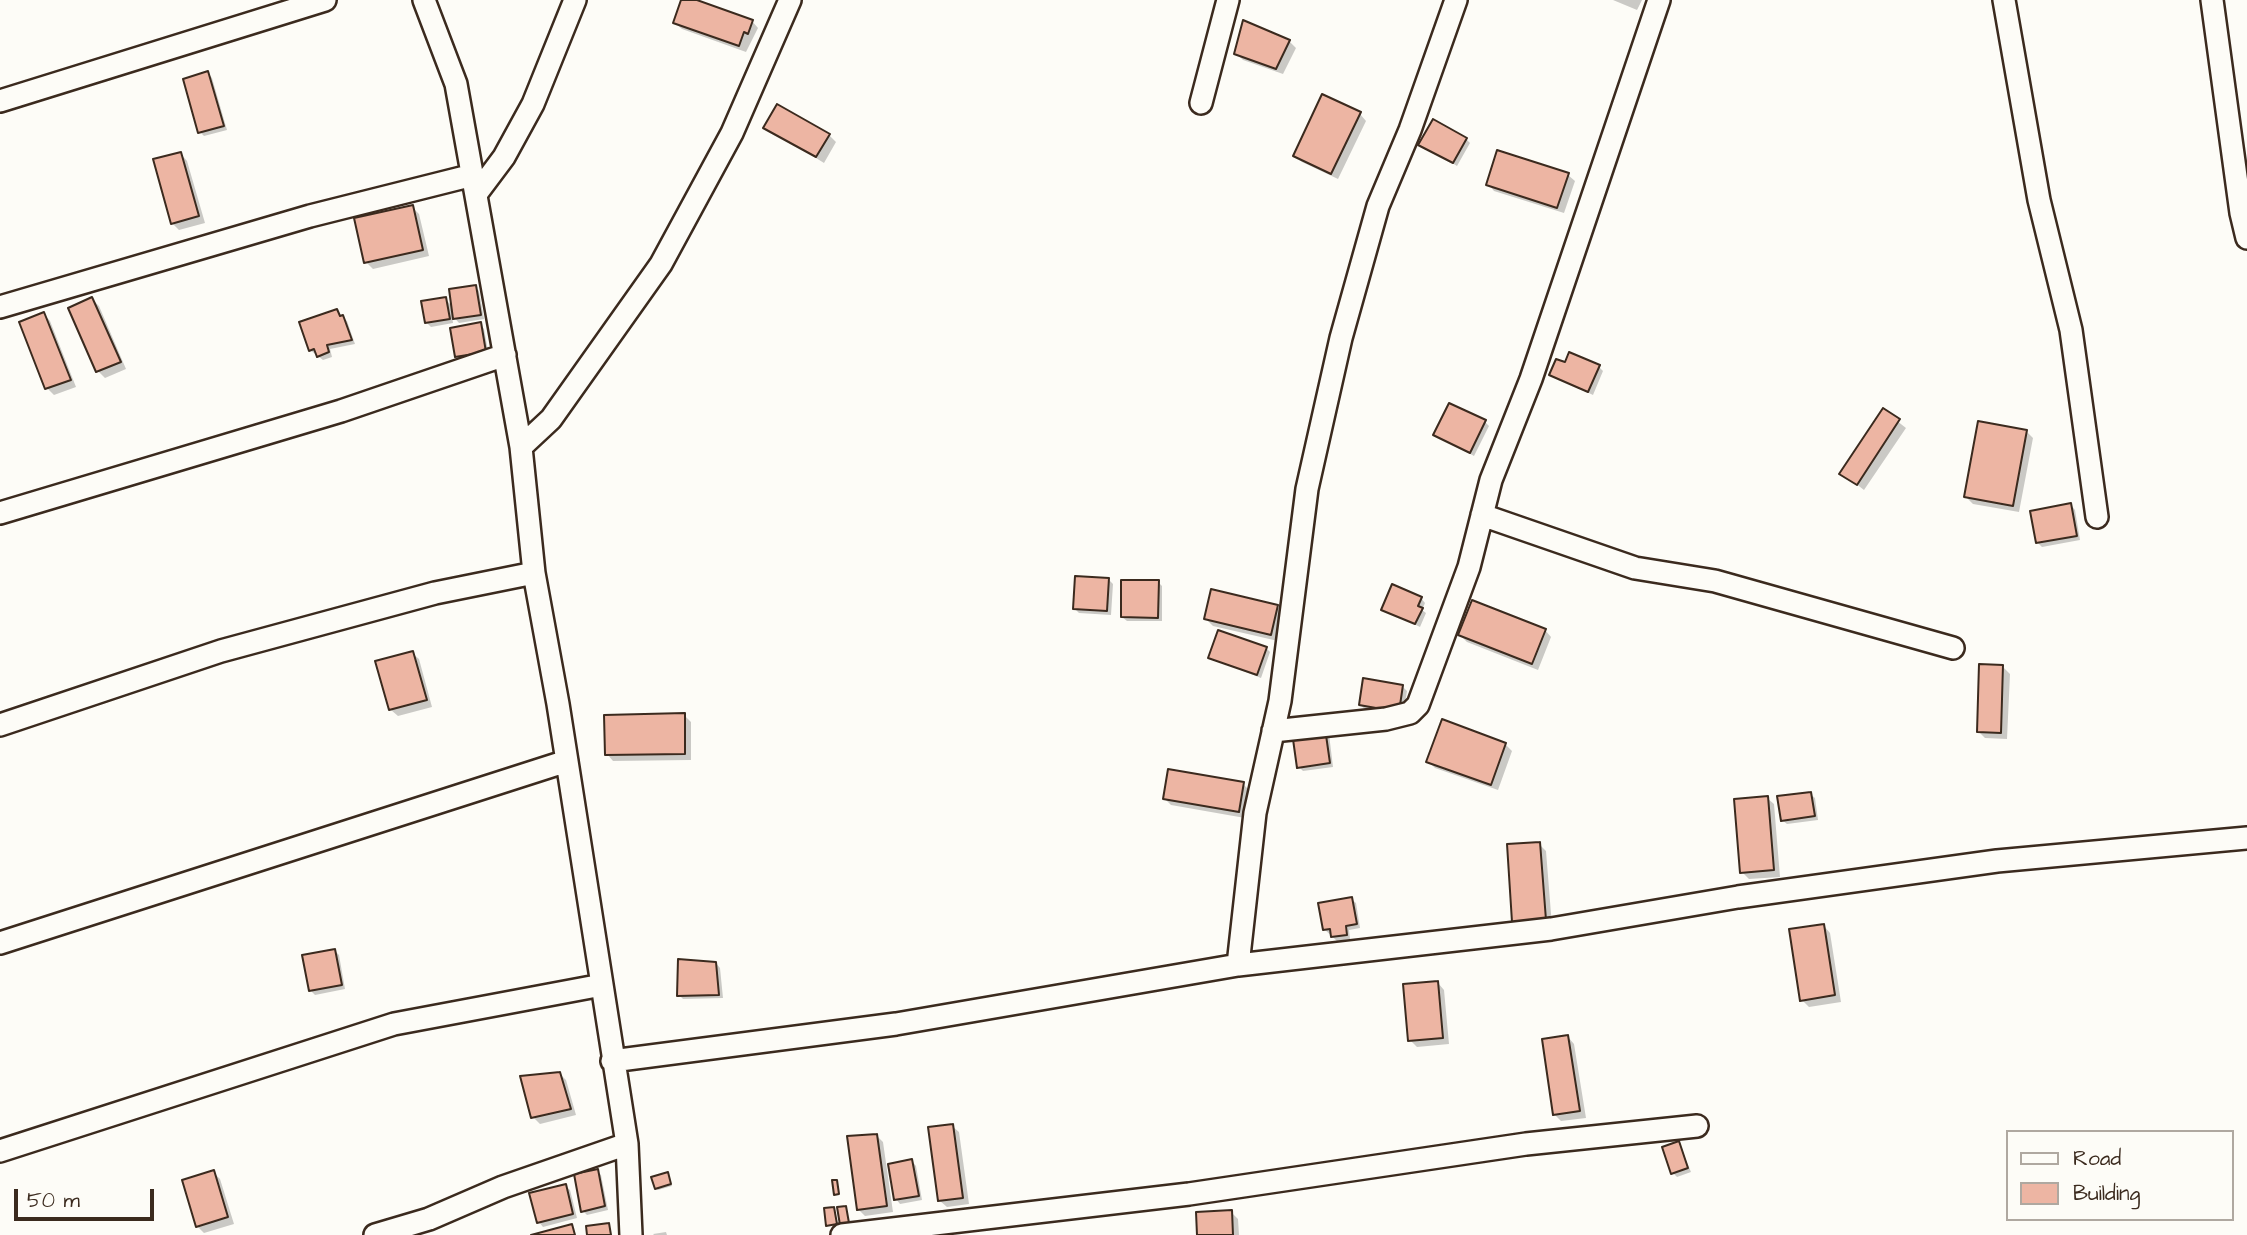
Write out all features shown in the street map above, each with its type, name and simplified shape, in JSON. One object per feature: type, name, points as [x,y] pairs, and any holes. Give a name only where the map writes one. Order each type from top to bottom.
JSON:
[{"type":"street","points":[[0,101],[325,0]]},
{"type":"street","points":[[424,0],[446,51],[456,84],[521,447],[534,573],[567,761],[627,1144],[631,1235]]},
{"type":"street","points":[[0,307],[310,216],[475,184],[504,157],[534,104],[575,0]]},
{"type":"street","points":[[521,447],[551,419],[661,264],[732,133],[790,0]]},
{"type":"street","points":[[1201,103],[1228,0]]},
{"type":"street","points":[[1238,965],[1255,813],[1280,701],[1307,489],[1341,338],[1378,206],[1410,130],[1456,0]]},
{"type":"street","points":[[1273,731],[1386,719],[1410,713],[1418,705],[1469,567],[1491,480],[1531,379],[1660,0]]},
{"type":"street","points":[[2004,0],[2039,201],[2071,330],[2097,517]]},
{"type":"street","points":[[2212,0],[2241,213],[2247,238]]},
{"type":"street","points":[[0,513],[341,411],[505,355]]},
{"type":"street","points":[[1482,515],[1635,568],[1715,581],[1953,648]]},
{"type":"street","points":[[0,725],[221,651],[435,593],[534,573]]},
{"type":"street","points":[[0,943],[567,761]]},
{"type":"street","points":[[612,1061],[896,1024],[1238,965],[1551,929],[1738,897],[1997,861],[2247,838]]},
{"type":"street","points":[[0,1151],[394,1024],[602,985]]},
{"type":"street","points":[[842,1235],[1189,1194],[1527,1144],[1697,1126]]},
{"type":"street","points":[[375,1235],[429,1219],[503,1187],[627,1144]]},
{"type":"building","points":[[681,0],[697,0],[753,20],[748,34],[744,32],[739,46],[673,23]]},
{"type":"building","points":[[1243,20],[1290,40],[1276,69],[1234,54]]},
{"type":"building","points":[[208,71],[224,126],[198,133],[183,79]]},
{"type":"building","points":[[1322,94],[1361,112],[1331,174],[1293,156]]},
{"type":"building","points":[[777,104],[830,134],[816,157],[763,128]]},
{"type":"building","points":[[1433,119],[1467,138],[1453,163],[1418,145]]},
{"type":"building","points":[[1497,150],[1569,173],[1557,208],[1486,185]]},
{"type":"building","points":[[181,152],[199,216],[171,224],[153,159]]},
{"type":"building","points":[[413,205],[423,250],[364,263],[354,218]]},
{"type":"building","points":[[476,285],[481,315],[453,319],[449,289]]},
{"type":"building","points":[[92,297],[121,362],[96,372],[68,308]]},
{"type":"building","points":[[446,297],[450,319],[425,323],[421,301]]},
{"type":"building","points":[[337,309],[340,316],[343,315],[352,340],[327,345],[329,352],[317,357],[314,349],[309,351],[299,322]]},
{"type":"building","points":[[44,312],[71,380],[45,389],[19,322]]},
{"type":"building","points":[[481,322],[486,352],[455,357],[450,328]]},
{"type":"building","points":[[1569,352],[1600,365],[1588,392],[1549,375],[1556,359],[1565,362]]},
{"type":"building","points":[[1449,403],[1486,420],[1470,453],[1433,435]]},
{"type":"building","points":[[1883,408],[1900,419],[1857,485],[1839,474]]},
{"type":"building","points":[[1978,421],[2027,430],[2013,506],[1964,497]]},
{"type":"building","points":[[2071,503],[2077,536],[2036,543],[2030,511]]},
{"type":"building","points":[[1075,576],[1109,578],[1107,611],[1073,609]]},
{"type":"building","points":[[1121,580],[1159,580],[1158,618],[1121,617]]},
{"type":"building","points":[[1392,584],[1422,597],[1418,606],[1423,608],[1415,624],[1381,610]]},
{"type":"building","points":[[1211,589],[1278,605],[1271,635],[1204,619]]},
{"type":"building","points":[[1472,600],[1546,629],[1532,664],[1458,635]]},
{"type":"building","points":[[1218,630],[1267,647],[1257,675],[1208,658]]},
{"type":"building","points":[[413,651],[427,700],[389,710],[375,661]]},
{"type":"building","points":[[1979,664],[2003,665],[2001,733],[1977,732]]},
{"type":"building","points":[[1363,678],[1403,685],[1399,712],[1359,705]]},
{"type":"building","points":[[685,713],[685,754],[605,755],[604,715]]},
{"type":"building","points":[[1442,719],[1506,743],[1491,785],[1426,762]]},
{"type":"building","points":[[1325,728],[1330,763],[1297,768],[1292,732]]},
{"type":"building","points":[[1168,769],[1244,782],[1239,812],[1163,799]]},
{"type":"building","points":[[1811,792],[1815,816],[1781,821],[1777,796]]},
{"type":"building","points":[[1768,796],[1774,870],[1740,873],[1734,799]]},
{"type":"building","points":[[1540,842],[1546,920],[1512,922],[1507,844]]},
{"type":"building","points":[[1352,897],[1357,924],[1346,926],[1347,935],[1331,937],[1330,929],[1323,930],[1318,903]]},
{"type":"building","points":[[1824,924],[1835,995],[1800,1001],[1789,929]]},
{"type":"building","points":[[335,949],[342,985],[309,991],[302,955]]},
{"type":"building","points":[[678,959],[716,962],[719,995],[677,996]]},
{"type":"building","points":[[1438,981],[1443,1038],[1408,1041],[1403,984]]},
{"type":"building","points":[[1568,1035],[1580,1111],[1553,1115],[1542,1039]]},
{"type":"building","points":[[560,1072],[571,1109],[531,1118],[520,1076]]},
{"type":"building","points":[[953,1124],[963,1198],[938,1201],[928,1127]]},
{"type":"building","points":[[877,1134],[887,1206],[857,1210],[847,1136]]},
{"type":"building","points":[[1679,1141],[1688,1168],[1671,1174],[1662,1147]]},
{"type":"building","points":[[912,1159],[919,1196],[894,1200],[888,1164]]},
{"type":"building","points":[[598,1169],[605,1206],[581,1212],[574,1174]]},
{"type":"building","points":[[214,1170],[228,1217],[196,1227],[182,1180]]},
{"type":"building","points":[[668,1172],[671,1184],[655,1189],[651,1177]]},
{"type":"building","points":[[832,1180],[837,1180],[839,1194],[834,1195]]},
{"type":"building","points":[[566,1184],[573,1214],[537,1223],[529,1193]]},
{"type":"building","points":[[846,1206],[849,1223],[840,1225],[837,1207]]},
{"type":"building","points":[[834,1207],[837,1224],[826,1226],[824,1208]]},
{"type":"building","points":[[1232,1210],[1233,1235],[1197,1235],[1196,1212]]},
{"type":"building","points":[[609,1223],[611,1235],[587,1235],[586,1226]]},
{"type":"building","points":[[572,1224],[575,1235],[531,1235]]}]
